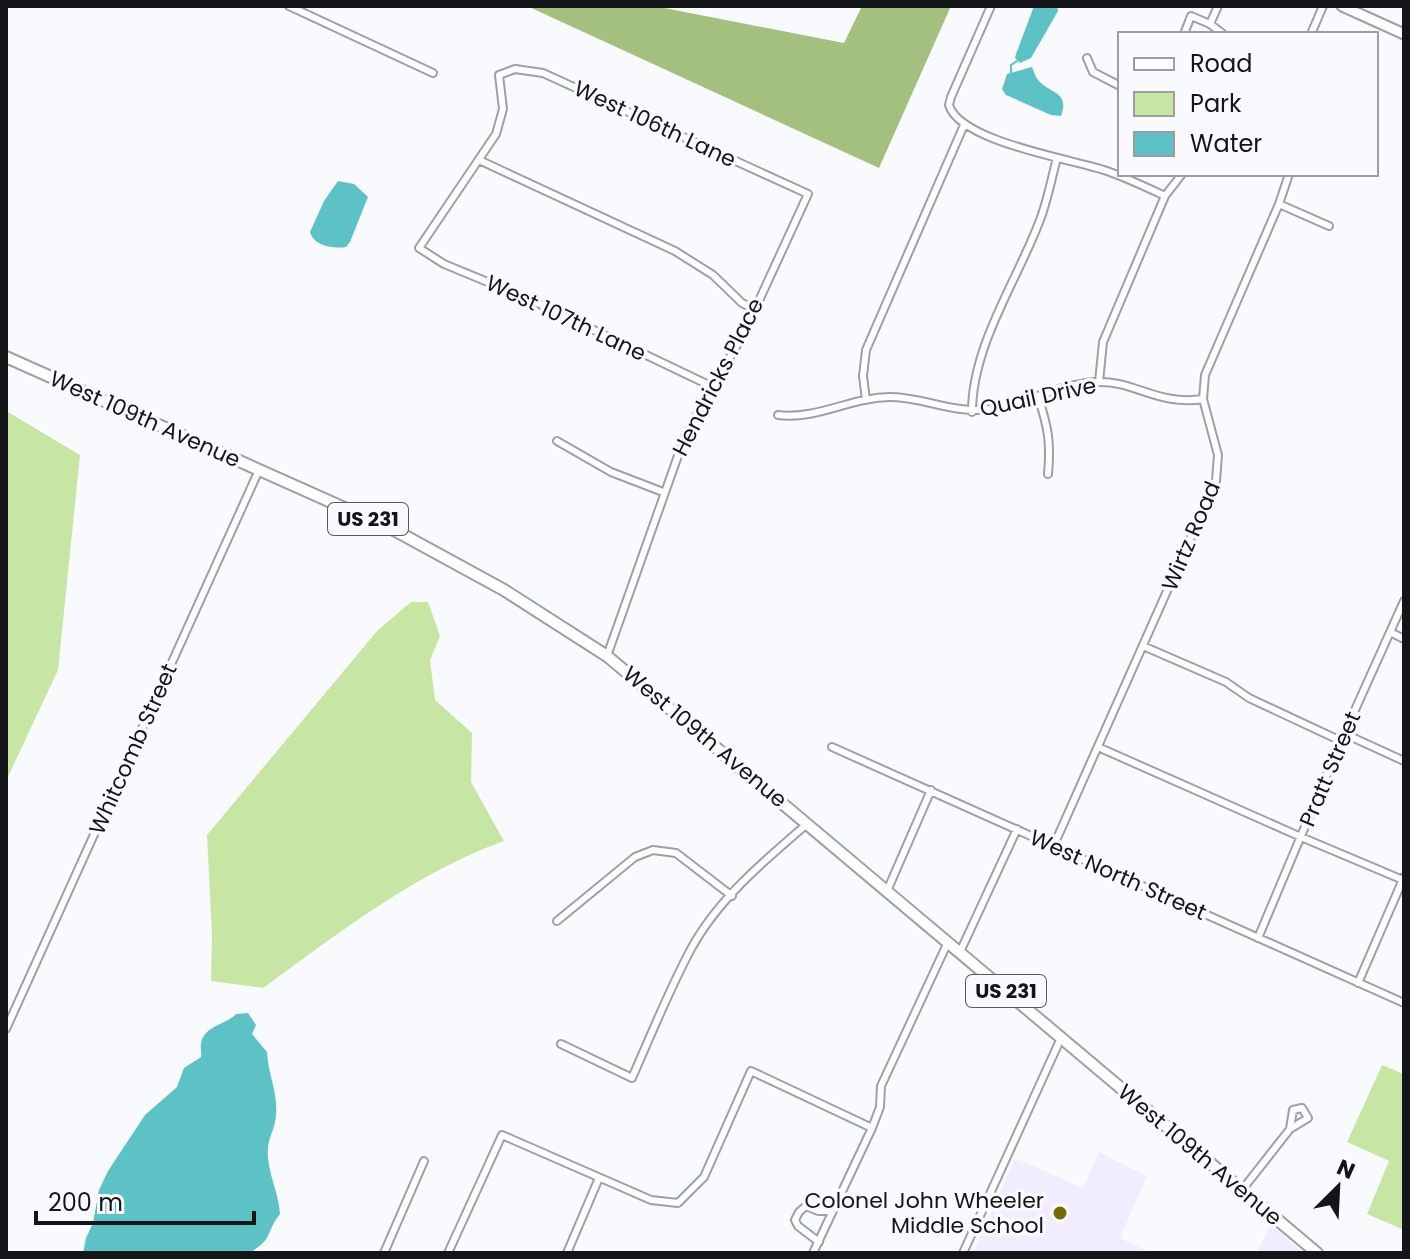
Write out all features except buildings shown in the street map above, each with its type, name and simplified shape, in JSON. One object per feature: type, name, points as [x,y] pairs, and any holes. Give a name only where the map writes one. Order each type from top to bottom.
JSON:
[{"type":"main road","name":"West 109th Avenue","points":[[6,357],[396,531],[450,560],[607,656],[1317,1253]]},
{"type":"street","points":[[289,6],[433,73]]},
{"type":"street","points":[[991,6],[949,105],[956,119],[1023,150],[1118,174]]},
{"type":"street","points":[[1185,32],[1196,6]]},
{"type":"street","points":[[1210,24],[1218,6]]},
{"type":"street","points":[[1312,32],[1323,6]]},
{"type":"street","points":[[1342,6],[1404,34]]},
{"type":"street","points":[[1191,16],[1220,32]]},
{"type":"street","points":[[1087,58],[1093,72],[1118,85]]},
{"type":"street","name":"West 106th Lane","points":[[479,160],[496,134],[503,109],[499,75],[515,69],[543,73],[808,194]]},
{"type":"street","points":[[866,400],[863,376],[866,350],[964,125]]},
{"type":"street","points":[[972,412],[974,374],[1039,222],[1057,158]]},
{"type":"street","points":[[479,160],[675,251],[713,275],[742,303],[754,309]]},
{"type":"street","name":"West 107th Lane","points":[[479,160],[419,248],[444,264],[529,299],[713,387]]},
{"type":"street","points":[[1124,176],[1165,196]]},
{"type":"street","points":[[1099,382],[1103,342],[1165,196],[1180,176]]},
{"type":"street","name":"Wirtz Road","points":[[1054,845],[1216,481],[1218,455],[1203,399],[1205,375],[1288,176]]},
{"type":"street","name":"Hendricks Place","points":[[607,656],[685,436],[745,331],[808,194]]},
{"type":"street","points":[[1279,204],[1329,226]]},
{"type":"street","name":"Quail Drive","points":[[778,415],[799,418],[866,400],[893,397],[972,412],[1038,397],[1081,383],[1099,382],[1171,401],[1203,399]]},
{"type":"street","points":[[1038,397],[1049,427],[1048,474]]},
{"type":"street","points":[[557,441],[611,472],[663,492]]},
{"type":"street","name":"Whitcomb Street","points":[[6,1029],[259,470]]},
{"type":"street","name":"Pratt Street","points":[[1258,938],[1404,601]]},
{"type":"street","points":[[1390,632],[1404,639]]},
{"type":"street","points":[[1143,646],[1226,682],[1249,698],[1404,761]]},
{"type":"street","name":"West North Street","points":[[832,747],[1404,1003]]},
{"type":"street","points":[[1098,747],[1301,837],[1404,878],[1358,983]]},
{"type":"street","points":[[887,891],[931,790]]},
{"type":"street","points":[[561,1044],[632,1078],[691,948],[712,918],[756,868],[808,824]]},
{"type":"street","points":[[960,952],[1017,829]]},
{"type":"street","points":[[557,921],[635,857],[653,850],[676,853],[732,896]]},
{"type":"street","points":[[813,1253],[872,1128],[880,1107],[881,1086],[948,942]]},
{"type":"street","points":[[963,1253],[1061,1038]]},
{"type":"street","points":[[448,1253],[502,1135],[651,1200],[678,1203],[704,1177],[751,1071],[872,1128]]},
{"type":"street","points":[[1242,1190],[1290,1129]]},
{"type":"street","points":[[384,1253],[424,1161]]},
{"type":"street","points":[[567,1253],[599,1178]]},
{"type":"street","points":[[819,1242],[795,1220],[806,1206],[818,1211],[832,1211]]},
{"type":"shaded area","name":"Colonel John Wheeler Middle School","points":[[1099,1152],[1147,1176],[1120,1238],[1151,1253],[973,1253],[1015,1158],[1083,1188]]},
{"type":"shaded area","points":[[1270,1224],[1303,1253],[1257,1253]]},
{"type":"green space","points":[[527,6],[654,6],[844,43],[862,6],[951,6],[879,168]]},
{"type":"green space","points":[[6,411],[80,455],[58,670],[6,781]]},
{"type":"green space","points":[[411,602],[428,602],[440,636],[430,660],[435,700],[472,733],[471,782],[504,841],[471,854],[409,887],[263,988],[211,981],[207,835],[377,631]]},
{"type":"green space","points":[[1382,1065],[1404,1074],[1404,1230],[1367,1214],[1389,1161],[1347,1142]]},
{"type":"water","points":[[1034,6],[1057,6],[1058,11],[1031,58],[1020,63],[1015,58]]},
{"type":"water","points":[[1032,67],[1038,80],[1061,97],[1061,116],[1051,115],[1006,95],[1002,89],[1007,74]]},
{"type":"water","points":[[338,181],[354,184],[368,197],[350,242],[341,248],[315,241],[310,232],[324,201]]},
{"type":"water","points":[[248,1013],[256,1025],[252,1034],[267,1052],[276,1107],[268,1151],[280,1214],[266,1240],[249,1253],[83,1253],[99,1190],[145,1115],[177,1087],[184,1068],[201,1057],[201,1044],[206,1033],[236,1014]]},
{"type":"waterway","points":[[1011,73],[1011,65],[1017,61]]},
{"type":"place","name":"Colonel John Wheeler Middle School","points":[[1060,1213]]}]
